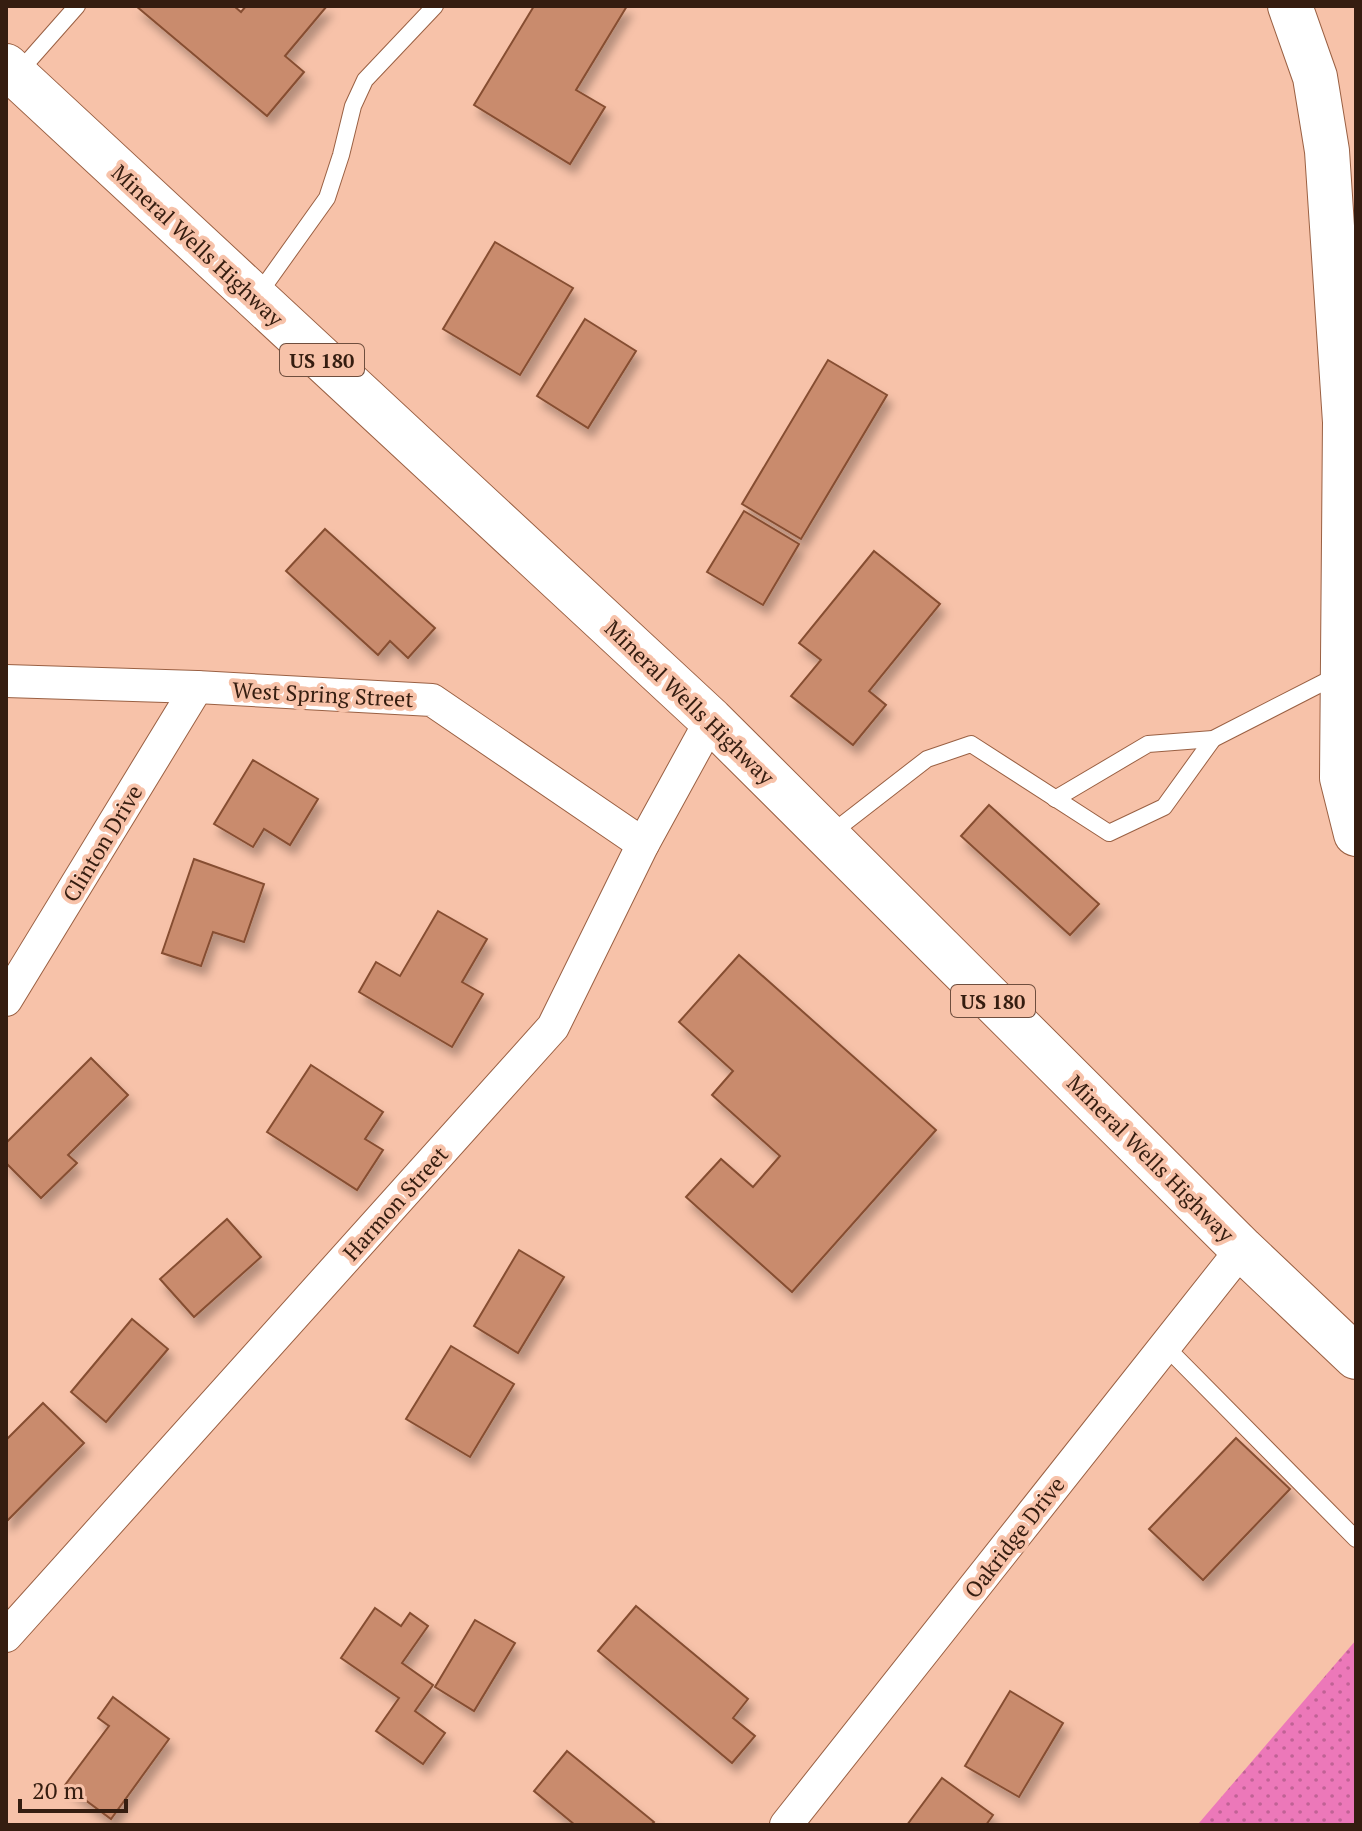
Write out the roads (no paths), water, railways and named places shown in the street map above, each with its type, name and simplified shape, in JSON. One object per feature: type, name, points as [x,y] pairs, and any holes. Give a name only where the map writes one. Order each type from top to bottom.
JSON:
[{"type":"main road","points":[[1290,6],[1315,77],[1327,151],[1345,422],[1342,778],[1356,834]]},
{"type":"main road","name":"Mineral Wells Highway","points":[[11,71],[711,720],[1242,1249],[1356,1357]]},
{"type":"street","name":"West Spring Street","points":[[6,681],[197,687],[432,700],[643,844]]},
{"type":"street","name":"Clinton Drive","points":[[6,1000],[197,687]]},
{"type":"street","name":"Harmon Street","points":[[6,1636],[553,1027],[643,844],[711,720]]},
{"type":"street","name":"Oakridge Drive","points":[[786,1825],[1242,1249]]},
{"type":"lane","points":[[11,71],[77,6]]},
{"type":"lane","points":[[255,298],[327,198],[353,106],[365,80],[435,6]]},
{"type":"lane","points":[[1055,799],[1148,744],[1213,739],[1343,673]]},
{"type":"lane","points":[[828,836],[927,759],[971,744],[1109,833],[1164,807],[1213,739]]},
{"type":"lane","points":[[1165,1346],[1356,1539]]}]
